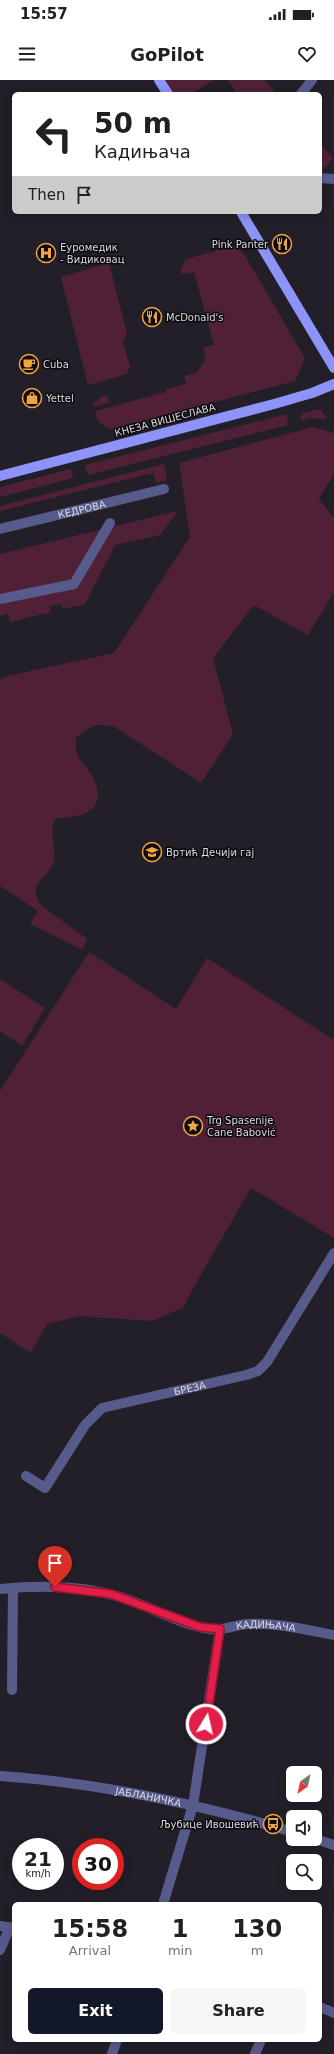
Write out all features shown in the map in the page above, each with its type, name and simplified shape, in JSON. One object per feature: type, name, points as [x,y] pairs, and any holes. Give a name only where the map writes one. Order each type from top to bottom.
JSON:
[{"type":"main road","points":[[159,80],[167,92]]},
{"type":"main road","points":[[242,214],[334,368]]},
{"type":"main road","name":"КНЕЗА ВИШЕСЛАВА","points":[[0,476],[274,404],[312,393],[334,384]]},
{"type":"street","points":[[303,92],[312,80]]},
{"type":"street","points":[[322,178],[334,179]]},
{"type":"street","name":"КЕДРОВА","points":[[0,529],[164,489]]},
{"type":"street","name":"КЕДРОВА","points":[[0,599],[74,584],[110,523]]},
{"type":"street","name":"БРЕЗА","points":[[26,1476],[46,1488],[85,1425],[102,1408],[258,1371],[266,1362],[334,1253]]},
{"type":"street","name":"КАДИЊАЧА","points":[[0,1589],[44,1586],[95,1591],[124,1598],[200,1627],[220,1629],[247,1624],[268,1624],[334,1635]]},
{"type":"street","points":[[12,1690],[13,1588]]},
{"type":"street","points":[[164,1902],[193,1805],[220,1629]]},
{"type":"street","name":"ЈАБЛАНИЧКА","points":[[0,1776],[141,1794],[193,1805],[286,1830]]},
{"type":"street","points":[[322,1841],[334,1845]]},
{"type":"street","points":[[0,1950],[8,1927]]},
{"type":"street","points":[[322,2009],[334,2013]]},
{"type":"street","points":[[112,2054],[116,2042]]},
{"type":"street","points":[[255,2054],[260,2042]]},
{"type":"shaded area","points":[[159,80],[213,80],[194,92],[167,92]]},
{"type":"shaded area","points":[[228,80],[264,80],[275,92],[236,92]]},
{"type":"shaded area","points":[[322,145],[333,158],[322,171]]},
{"type":"shaded area","points":[[233,246],[244,254],[305,358],[295,381],[112,429],[103,425],[97,418],[95,411],[166,392],[166,389],[186,384],[184,376],[196,373],[205,361],[204,347],[214,345],[194,272],[182,274],[181,269],[185,260]]},
{"type":"shaded area","points":[[109,263],[127,334],[123,342],[130,367],[127,374],[88,385],[61,277]]},
{"type":"shaded area","points":[[103,396],[107,396],[110,402],[93,407],[94,403]]},
{"type":"shaded area","points":[[320,409],[327,419],[310,418],[302,421],[300,416],[303,413]]},
{"type":"shaded area","points":[[287,414],[288,425],[88,475],[85,465]]},
{"type":"shaded area","points":[[313,427],[334,433],[334,474],[319,499],[334,518],[334,592],[308,635],[254,605],[213,658],[233,734],[201,783],[115,727],[103,725],[94,726],[76,738],[77,754],[91,774],[96,786],[98,795],[96,803],[92,809],[77,816],[56,818],[52,829],[55,854],[54,860],[52,867],[37,886],[36,892],[37,898],[42,906],[87,939],[82,950],[30,924],[38,911],[0,886],[0,681],[3,677],[114,653],[190,537],[179,463]]},
{"type":"shaded area","points":[[164,464],[167,480],[156,483],[153,473],[0,511],[0,506]]},
{"type":"shaded area","points":[[71,469],[73,478],[0,497],[0,487]]},
{"type":"shaded area","points":[[178,511],[160,535],[115,545],[85,604],[63,609],[61,604],[50,606],[51,612],[10,622],[8,614],[0,616],[0,554]]},
{"type":"shaded area","points":[[89,952],[176,1009],[207,958],[334,1040],[334,1238],[251,1188],[192,1290],[184,1307],[152,1321],[80,1316],[47,1324],[31,1353],[0,1333],[0,1091]]},
{"type":"shaded area","points":[[0,979],[45,1008],[22,1046],[0,1031]]},
{"type":"place","name":"Pink Panter","points":[[282,244]]},
{"type":"place","name":"Еуромедик - Видиковац","points":[[46,253]]},
{"type":"place","name":"McDonald's","points":[[152,317]]},
{"type":"place","name":"Cuba","points":[[29,364]]},
{"type":"place","name":"Yettel","points":[[32,398]]},
{"type":"place","name":"Вртић Дечији гај","points":[[152,852]]},
{"type":"place","name":"Trg Spasenije Cane Babović","points":[[193,1126]]},
{"type":"place","name":"Љубице Ивошевић","points":[[273,1824]]},
{"type":"route","points":[[55,1587],[67,1587],[111,1594],[200,1627],[213,1630],[220,1629],[206,1724]]}]
